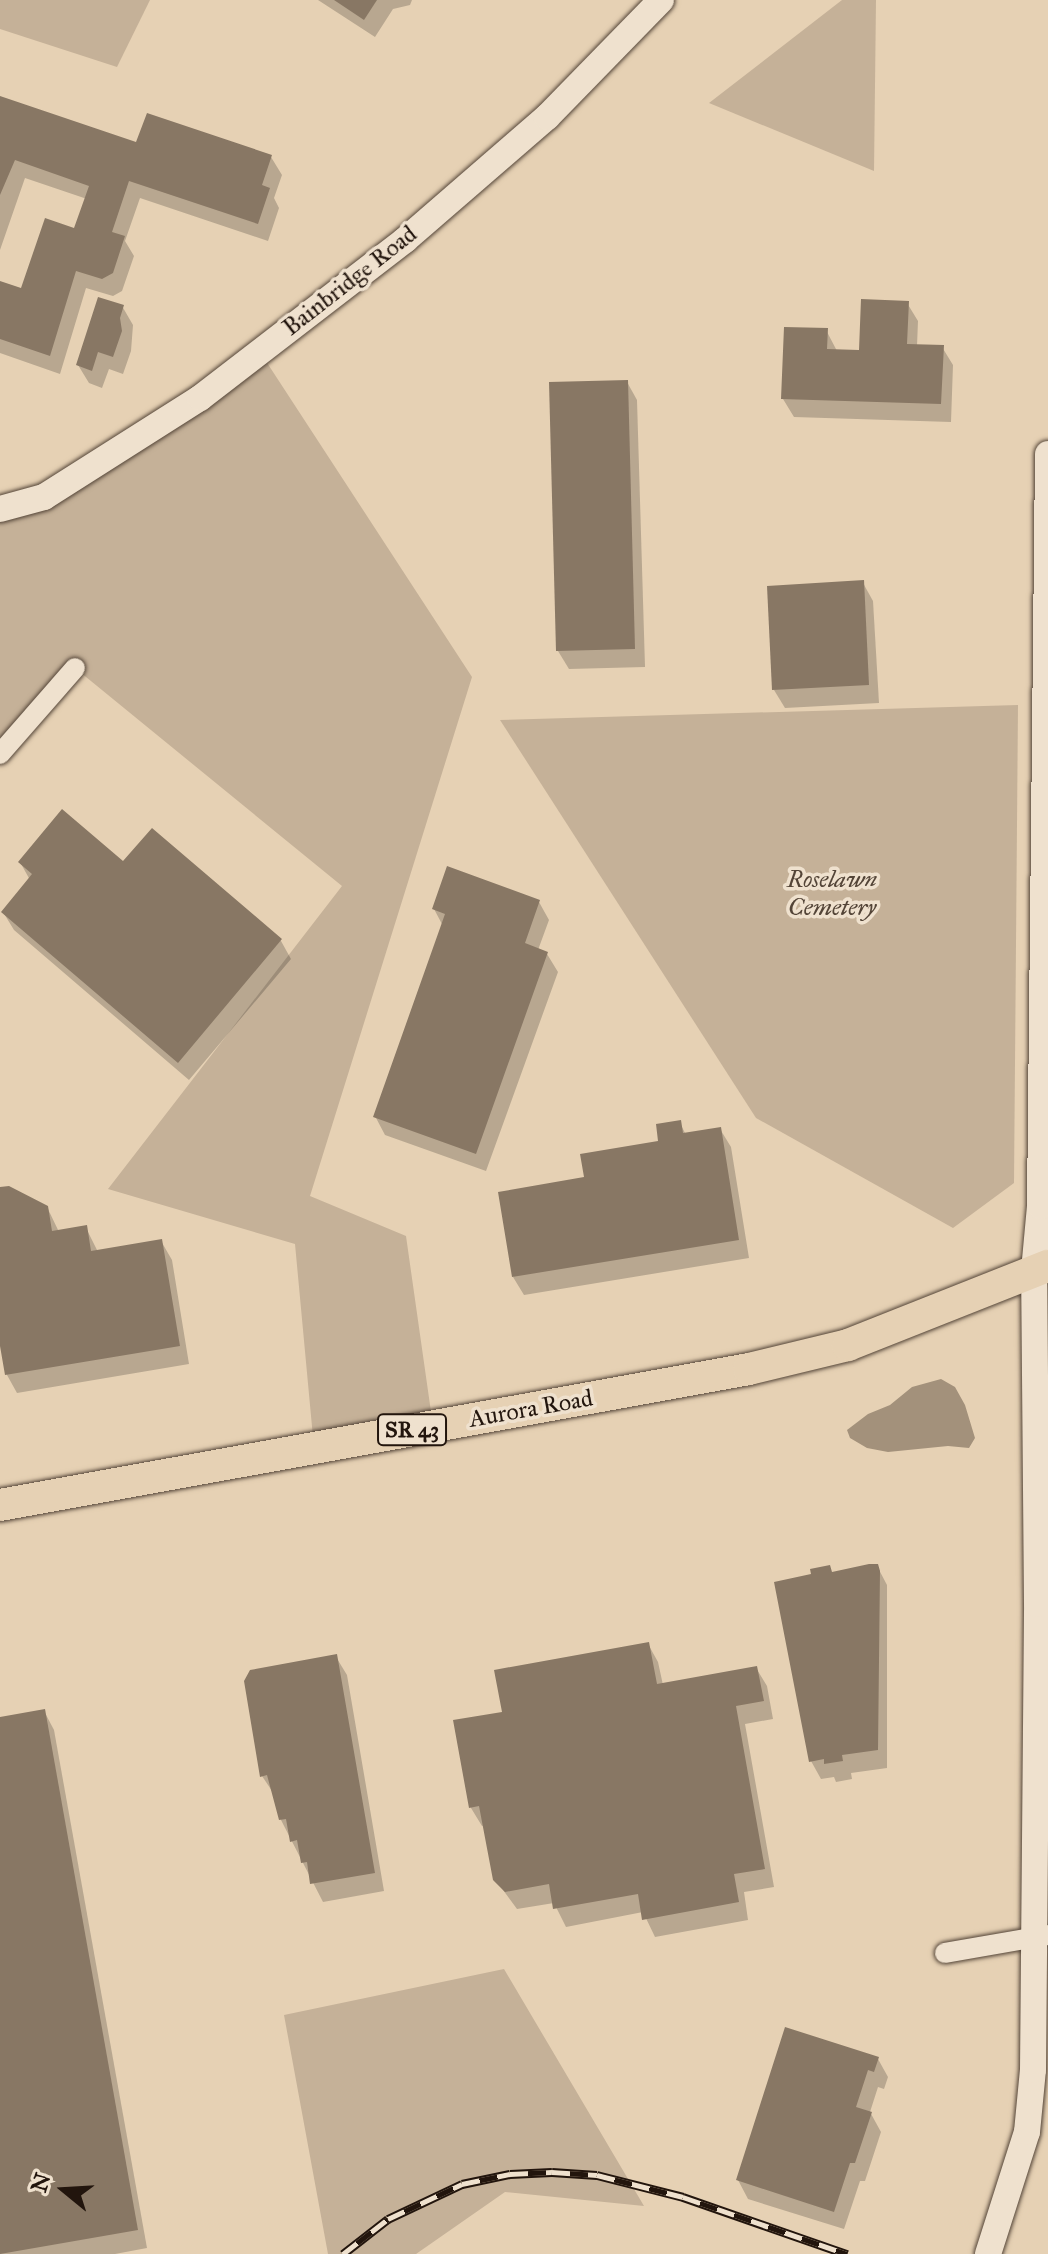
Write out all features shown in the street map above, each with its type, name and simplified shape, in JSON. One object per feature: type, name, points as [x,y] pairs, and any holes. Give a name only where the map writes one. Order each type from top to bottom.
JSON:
[{"type":"main road","name":"Aurora Road","points":[[0,1505],[749,1369],[848,1345],[1041,1268]]},
{"type":"street","name":"Bainbridge Road","points":[[0,509],[44,497],[200,398],[405,240],[554,112],[661,0]]},
{"type":"street","points":[[988,2254],[1027,2132],[1041,1935],[1040,1206],[1048,454]]},
{"type":"street","points":[[0,754],[75,668]]},
{"type":"street","points":[[945,1953],[1041,1935]]},
{"type":"green space","points":[[0,0],[150,0],[117,67],[0,29]]},
{"type":"green space","points":[[842,0],[876,0],[874,171],[709,103]]},
{"type":"green space","points":[[260,352],[472,677],[310,1196],[406,1236],[433,1426],[314,1448],[295,1244],[108,1189],[342,886],[75,668],[0,754],[0,509]]},
{"type":"green space","name":"Roselawn Cemetery","points":[[1018,705],[1014,1183],[953,1228],[756,1118],[500,720]]},
{"type":"green space","points":[[504,1969],[644,2206],[505,2192],[416,2254],[328,2254],[284,2015]]},
{"type":"shaded area","points":[[941,1379],[955,1387],[965,1405],[975,1438],[969,1448],[948,1446],[888,1452],[867,1448],[850,1438],[847,1430],[868,1414],[890,1405],[912,1387]]},
{"type":"building","points":[[334,0],[377,0],[364,20]]},
{"type":"building","points":[[0,96],[136,142],[147,113],[272,155],[262,185],[270,188],[258,224],[129,181],[112,232],[125,236],[113,273],[102,279],[76,271],[50,356],[0,339],[0,281],[21,288],[45,218],[74,228],[89,186],[15,160],[0,195]]},
{"type":"building","points":[[98,297],[124,305],[120,318],[122,331],[113,357],[98,352],[92,371],[76,365]]},
{"type":"building","points":[[861,299],[909,301],[907,344],[944,345],[941,404],[781,399],[784,327],[828,328],[827,349],[859,350]]},
{"type":"building","points":[[628,380],[635,649],[556,651],[549,382]]},
{"type":"building","points":[[864,580],[869,685],[772,690],[767,586]]},
{"type":"building","points":[[62,809],[123,861],[152,828],[282,939],[178,1063],[1,912],[32,874],[18,862]]},
{"type":"building","points":[[447,866],[540,900],[525,943],[548,952],[476,1154],[373,1117],[445,914],[432,909]]},
{"type":"building","points":[[681,1120],[683,1133],[721,1127],[739,1240],[512,1277],[498,1192],[584,1177],[580,1154],[658,1141],[656,1124]]},
{"type":"building","points":[[9,1186],[48,1206],[52,1231],[87,1225],[91,1251],[162,1239],[180,1346],[5,1375],[0,1346],[0,1187]]},
{"type":"building","points":[[878,1564],[880,1571],[878,1750],[842,1755],[843,1761],[824,1764],[824,1759],[809,1762],[774,1582],[811,1574],[810,1569],[830,1565],[832,1572]]},
{"type":"building","points":[[649,1642],[657,1684],[757,1666],[764,1701],[736,1706],[765,1869],[734,1874],[739,1902],[642,1920],[638,1894],[553,1909],[549,1884],[505,1892],[493,1880],[479,1806],[469,1808],[453,1720],[502,1712],[494,1670]]},
{"type":"building","points":[[337,1654],[375,1873],[310,1884],[307,1862],[301,1863],[297,1840],[290,1842],[286,1819],[279,1820],[267,1775],[260,1777],[244,1681],[250,1670]]},
{"type":"building","points":[[45,1709],[138,2230],[0,2254],[0,1717]]},
{"type":"building","points":[[785,2027],[879,2057],[874,2072],[868,2070],[856,2107],[872,2112],[855,2163],[850,2163],[834,2212],[736,2180]]},
{"type":"railway","points":[[343,2254],[388,2219],[462,2184],[510,2174],[552,2172],[597,2175],[683,2197],[847,2254]]}]
